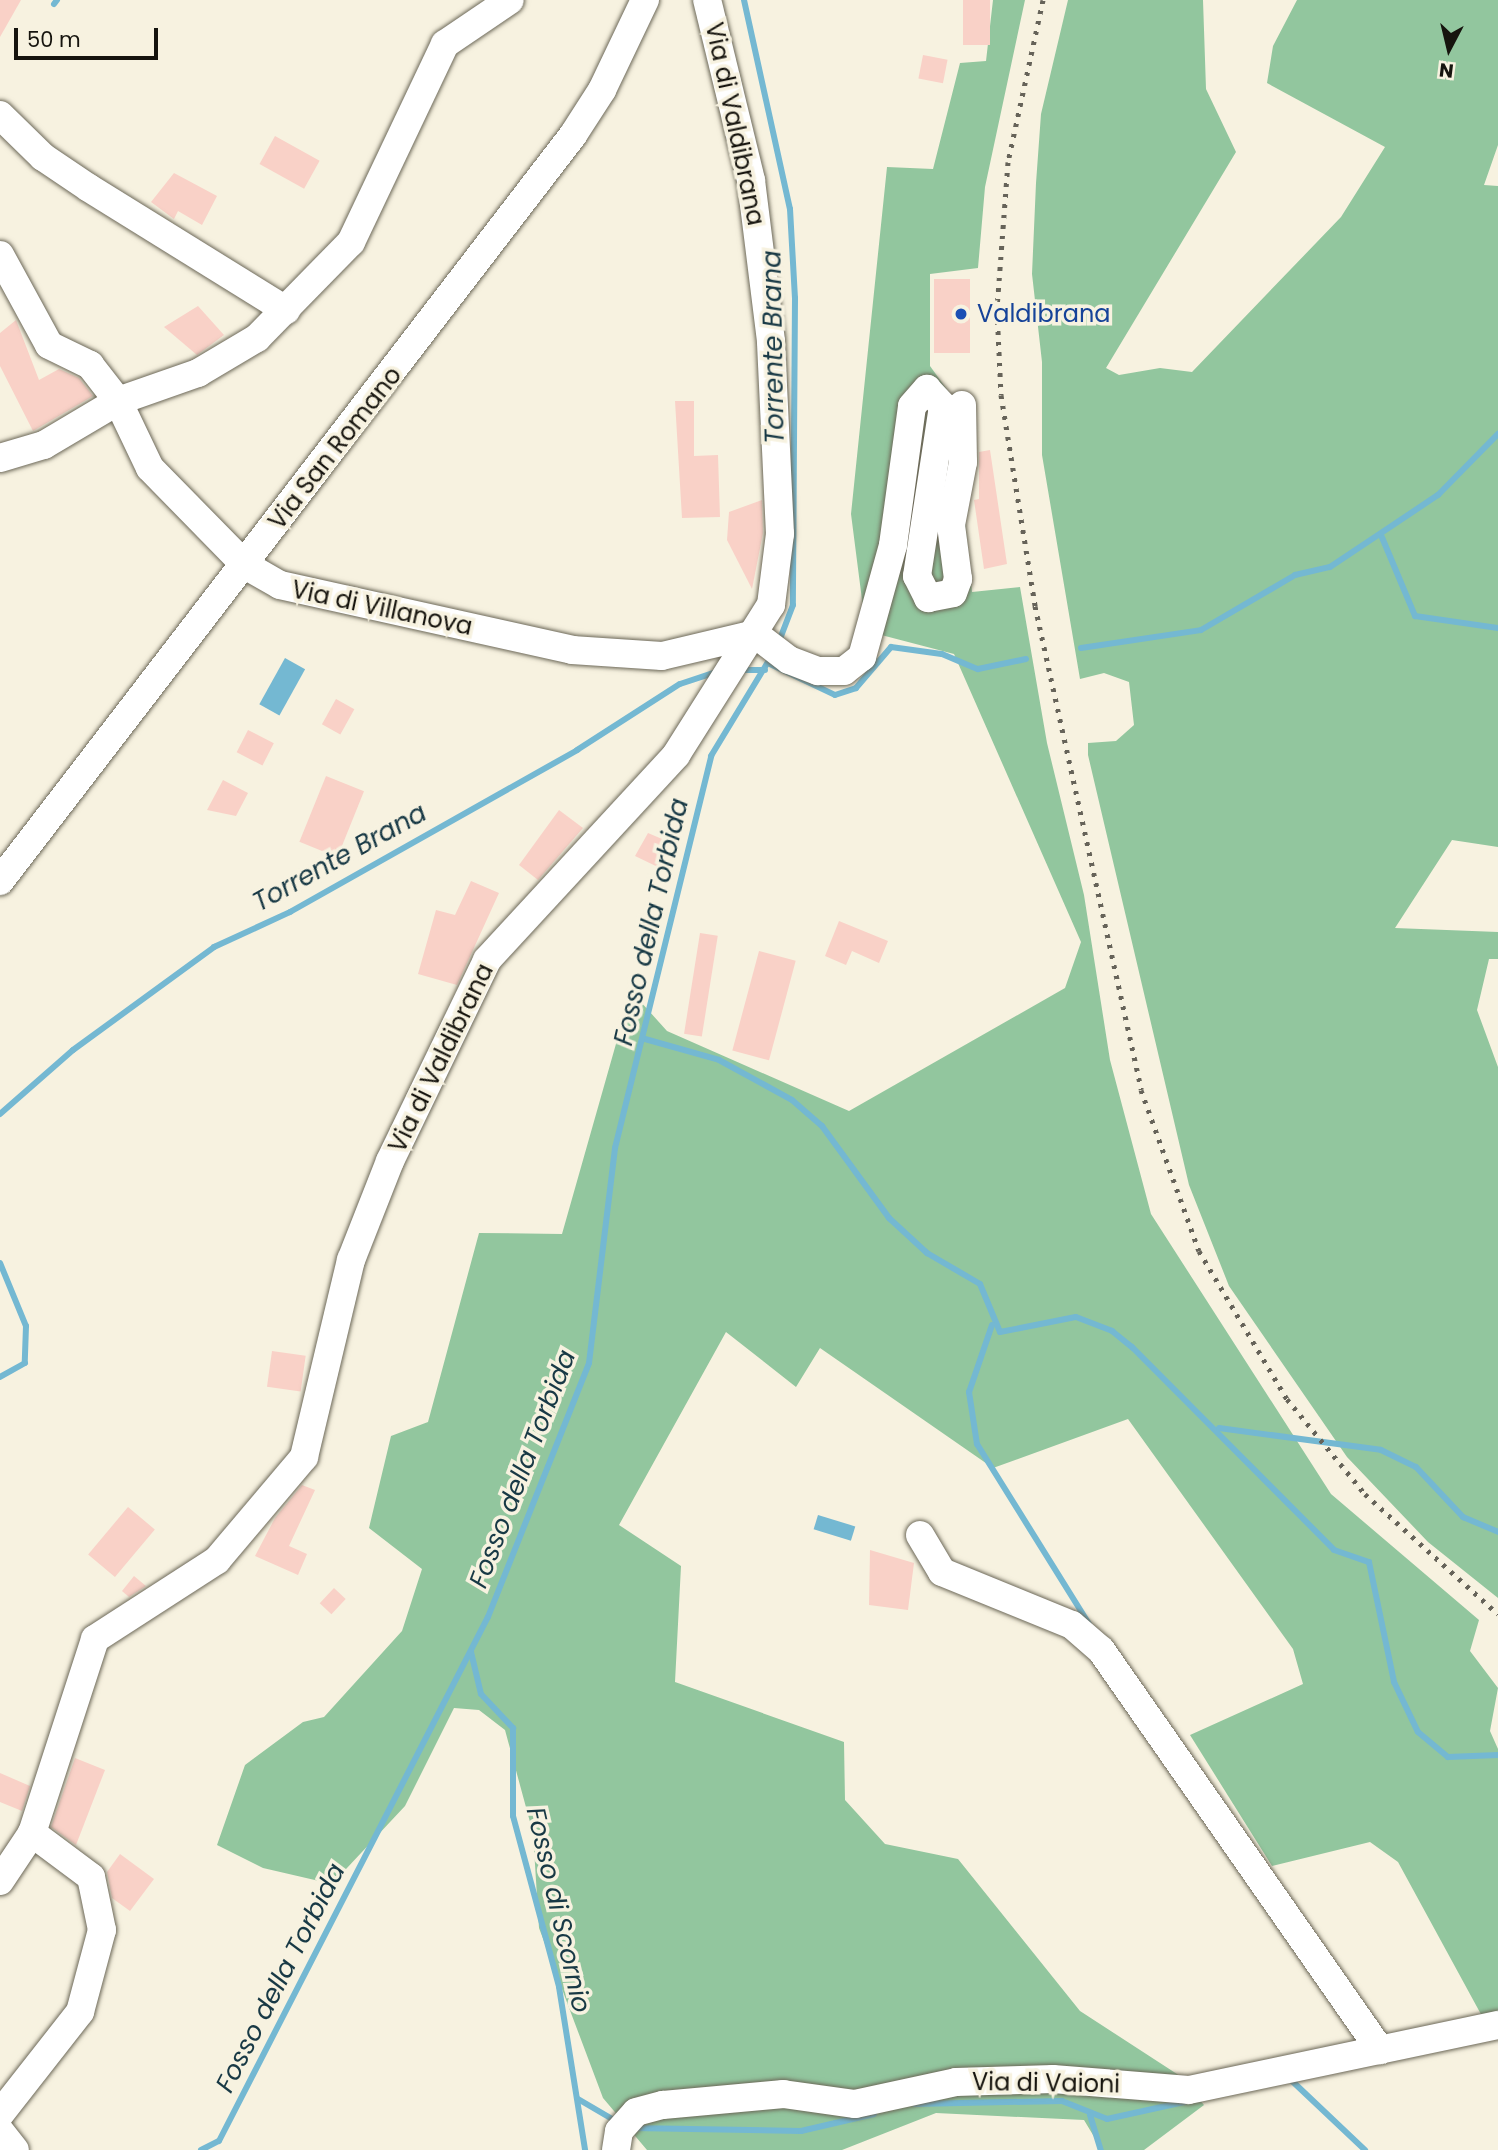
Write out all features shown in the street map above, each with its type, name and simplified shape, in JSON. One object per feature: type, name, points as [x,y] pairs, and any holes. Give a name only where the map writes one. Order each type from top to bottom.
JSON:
[{"type":"street","points":[[0,458],[44,445],[118,401],[216,363],[286,310],[351,242],[445,44],[457,30],[510,0]]},
{"type":"street","name":"Via San Romano","points":[[0,881],[245,565],[572,135],[602,90],[645,0]]},
{"type":"street","name":"Via di Valdibrana","points":[[0,1881],[32,1833],[95,1639],[217,1560],[304,1457],[351,1260],[390,1161],[488,960],[676,755],[771,605],[780,534],[772,341],[751,180],[707,0]]},
{"type":"street","points":[[0,115],[43,157],[286,310]]},
{"type":"street","name":"Via di Villanova","points":[[0,256],[50,345],[90,365],[118,401],[150,468],[245,565],[280,585],[572,650],[662,656],[755,634]]},
{"type":"street","points":[[755,634],[789,660],[833,673],[855,664],[868,647],[893,545],[912,405],[927,389],[943,405],[917,576],[928,598],[953,593],[958,579],[951,525],[963,462],[962,405]]},
{"type":"street","points":[[920,1535],[942,1572],[1072,1625],[1101,1650],[1380,2050]]},
{"type":"street","points":[[0,2114],[80,2012],[102,1930],[91,1877],[32,1833]]},
{"type":"street","name":"Via di Vaioni","points":[[616,2150],[619,2131],[636,2112],[663,2105],[783,2095],[855,2104],[956,2082],[1054,2079],[1189,2090],[1498,2025]]},
{"type":"street","points":[[0,2131],[15,2150]]},
{"type":"green space","points":[[993,0],[1025,0],[985,187],[978,268],[930,274],[930,366],[953,398],[972,592],[1020,587],[1047,743],[1084,895],[1110,1060],[1151,1214],[1331,1494],[1479,1620],[1470,1651],[1498,1688],[1490,1731],[1498,1749],[1498,2014],[1483,2018],[1398,1862],[1370,1842],[1272,1866],[1190,1735],[1303,1684],[1293,1649],[1128,1419],[993,1468],[820,1348],[796,1387],[726,1332],[619,1525],[681,1566],[675,1682],[844,1742],[845,1800],[885,1844],[958,1859],[1080,2011],[1177,2074],[1204,2105],[1144,2150],[1102,2150],[1084,2120],[936,2113],[842,2150],[647,2150],[603,2098],[539,1928],[533,1833],[505,1730],[479,1710],[454,1708],[405,1806],[332,1884],[263,1868],[217,1845],[245,1765],[303,1722],[324,1717],[402,1631],[422,1569],[369,1528],[391,1436],[428,1422],[479,1233],[562,1234],[631,991],[667,1031],[849,1111],[1065,988],[1081,942],[954,654],[866,631],[851,514],[887,167],[933,169],[960,63],[986,61]]},
{"type":"green space","points":[[1068,0],[1203,0],[1206,89],[1236,152],[1106,368],[1119,375],[1160,368],[1192,372],[1341,217],[1385,147],[1267,83],[1273,46],[1297,0],[1498,0],[1498,145],[1484,185],[1498,186],[1498,847],[1452,840],[1395,928],[1498,932],[1498,959],[1489,959],[1477,1010],[1498,1067],[1498,1598],[1428,1542],[1347,1457],[1229,1286],[1189,1185],[1088,755],[1088,743],[1116,741],[1134,725],[1129,682],[1104,673],[1080,679],[1042,455],[1042,362],[1032,274],[1036,183],[1041,114]]},
{"type":"water","points":[[285,658],[305,669],[279,716],[259,704]]},
{"type":"water","points":[[818,1515],[855,1526],[851,1541],[814,1529]]},
{"type":"building","points":[[0,0],[21,0],[0,37]]},
{"type":"building","points":[[963,0],[990,0],[990,45],[963,45]]},
{"type":"building","points":[[923,55],[948,60],[943,83],[918,79]]},
{"type":"building","points":[[275,136],[320,161],[304,189],[259,164]]},
{"type":"building","points":[[174,173],[217,196],[202,225],[178,211],[174,219],[151,202]]},
{"type":"building","points":[[934,279],[970,279],[970,353],[934,353]]},
{"type":"building","points":[[198,306],[224,335],[197,355],[164,327]]},
{"type":"building","points":[[16,320],[39,380],[59,369],[79,378],[93,396],[33,431],[0,366],[0,333]]},
{"type":"building","points":[[675,401],[694,401],[694,456],[718,455],[720,517],[682,518]]},
{"type":"building","points":[[990,450],[1007,564],[984,569],[974,500],[979,499],[979,452]]},
{"type":"building","points":[[762,500],[763,533],[752,589],[727,540],[729,512]]},
{"type":"building","points":[[336,699],[354,709],[340,735],[322,724]]},
{"type":"building","points":[[248,730],[274,743],[262,765],[237,752]]},
{"type":"building","points":[[326,776],[364,791],[337,857],[299,842]]},
{"type":"building","points":[[223,780],[248,793],[236,816],[207,810]]},
{"type":"building","points":[[559,810],[583,828],[538,880],[519,865]]},
{"type":"building","points":[[648,833],[669,842],[660,868],[635,856]]},
{"type":"building","points":[[471,881],[499,893],[457,985],[418,974],[436,910],[455,915]]},
{"type":"building","points":[[839,921],[888,941],[879,963],[852,951],[846,965],[825,956]]},
{"type":"building","points":[[700,933],[718,936],[702,1037],[684,1034]]},
{"type":"building","points":[[759,951],[796,961],[769,1060],[732,1050]]},
{"type":"building","points":[[272,1351],[306,1356],[301,1391],[267,1387]]},
{"type":"building","points":[[302,1485],[315,1490],[289,1546],[307,1554],[298,1575],[255,1556],[275,1518]]},
{"type":"building","points":[[128,1507],[155,1529],[115,1577],[88,1554]]},
{"type":"building","points":[[870,1550],[914,1563],[908,1610],[869,1605]]},
{"type":"building","points":[[134,1576],[146,1586],[129,1597],[122,1591]]},
{"type":"building","points":[[334,1588],[346,1599],[331,1614],[320,1603]]},
{"type":"building","points":[[75,1758],[105,1770],[76,1845],[51,1827]]},
{"type":"building","points":[[0,1773],[30,1786],[22,1811],[0,1802]]},
{"type":"building","points":[[120,1854],[154,1879],[130,1911],[112,1898],[107,1872]]},
{"type":"waterway","points":[[54,4],[57,0]]},
{"type":"waterway","name":"Torrente Brana","points":[[744,0],[790,209],[795,298],[793,605],[778,644]]},
{"type":"waterway","points":[[1081,648],[1201,630],[1295,575],[1330,567],[1438,495],[1498,434]]},
{"type":"waterway","points":[[1381,535],[1415,616],[1498,628]]},
{"type":"waterway","points":[[768,663],[835,695],[856,688],[891,647],[942,654],[978,669],[1026,659]]},
{"type":"waterway","name":"Fosso della Torbida","points":[[201,2150],[219,2141],[488,1617],[589,1363],[615,1148],[711,756],[771,657]]},
{"type":"waterway","name":"Torrente Brana","points":[[743,670],[765,670]]},
{"type":"waterway","name":"Torrente Brana","points":[[0,1114],[73,1050],[214,947],[290,912],[577,750],[680,684],[719,671]]},
{"type":"waterway","points":[[645,1039],[719,1060],[792,1100],[822,1126],[889,1218],[927,1253],[980,1284],[1000,1332],[1076,1317],[1112,1331],[1132,1347],[1334,1550],[1369,1562],[1394,1682],[1418,1732],[1448,1757],[1498,1755]]},
{"type":"waterway","name":"Torrente Brana","points":[[0,1263],[26,1326],[25,1363],[0,1377]]},
{"type":"waterway","points":[[992,1325],[969,1392],[977,1444],[1089,1624]]},
{"type":"waterway","points":[[1219,1428],[1381,1450],[1416,1467],[1463,1517],[1498,1532]]},
{"type":"waterway","name":"Fosso di Scornio","points":[[471,1652],[481,1694],[513,1728],[513,1816],[559,1987],[585,2150]]},
{"type":"waterway","points":[[1291,2080],[1365,2150]]},
{"type":"waterway","points":[[578,2099],[619,2123]]},
{"type":"waterway","points":[[915,2104],[1062,2101],[1107,2119],[1184,2102]]},
{"type":"waterway","points":[[632,2128],[801,2131],[874,2114]]},
{"type":"waterway","points":[[1090,2115],[1101,2150]]},
{"type":"railway","points":[[1043,0],[1008,162],[997,310],[1001,395],[1035,606],[1141,1090],[1199,1251],[1287,1399],[1365,1494],[1498,1614]]},
{"type":"place","name":"Valdibrana","points":[[961,314]]}]
